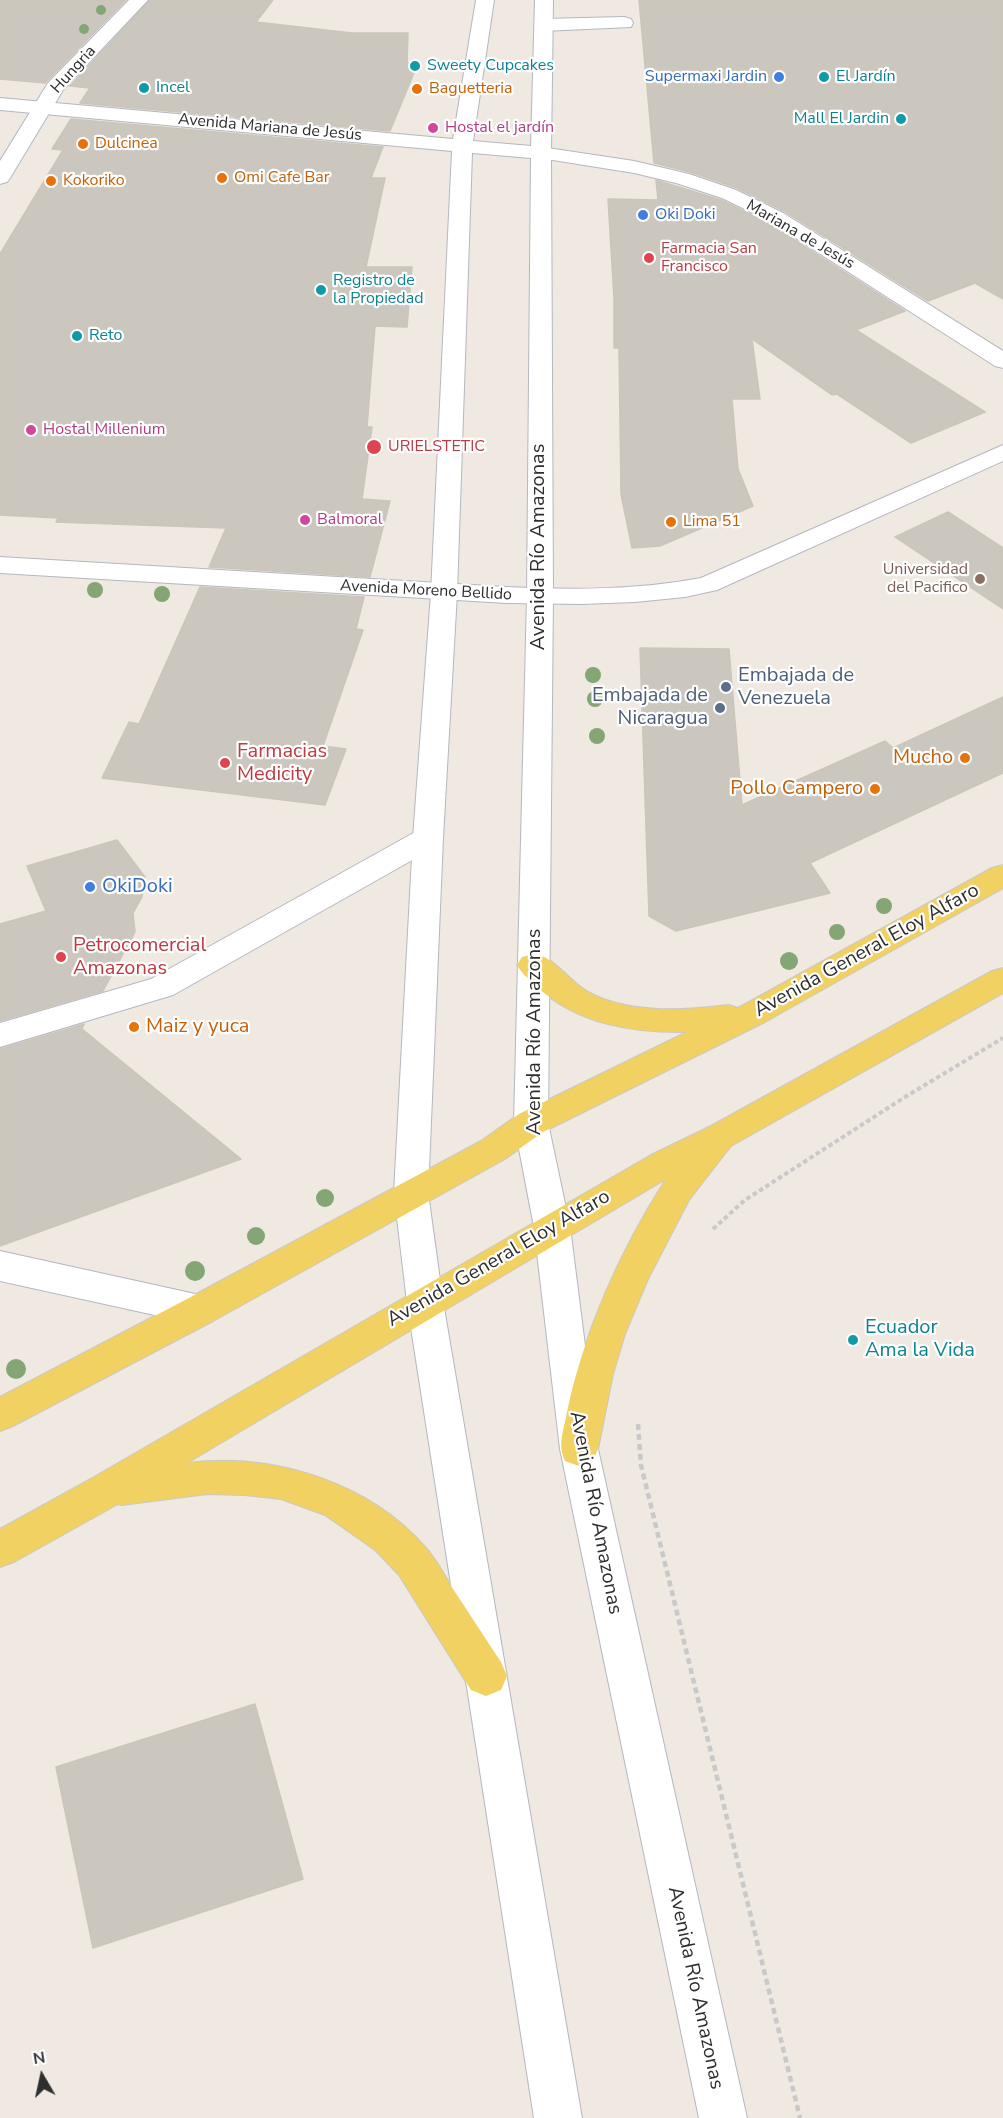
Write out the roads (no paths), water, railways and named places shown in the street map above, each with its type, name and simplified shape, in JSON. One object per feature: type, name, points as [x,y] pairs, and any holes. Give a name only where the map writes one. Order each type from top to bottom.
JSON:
[{"type":"main road","name":"Hungria","points":[[0,178],[55,87],[139,0]]},
{"type":"main road","points":[[485,0],[462,145],[444,592],[428,838],[411,1193],[425,1302],[558,2118]]},
{"type":"main road","name":"Avenida Río Amazonas","points":[[544,0],[541,153],[540,597],[531,1123],[552,1227],[579,1449],[723,2118]]},
{"type":"main road","points":[[543,25],[624,23]]},
{"type":"main road","name":"Avenida Mariana de Jesús","points":[[0,104],[541,153]]},
{"type":"main road","name":"Mariana de Jesús","points":[[541,153],[634,167],[682,178],[729,194],[776,217],[1001,357]]},
{"type":"main road","name":"Avenida Moreno Bellido","points":[[0,565],[540,597],[677,592],[708,584],[1003,452]]},
{"type":"main road","points":[[0,1035],[162,987],[428,838]]},
{"type":"main road","name":"Avenida General Eloy Alfaro","points":[[0,1415],[200,1310],[493,1150],[531,1123],[754,1014],[1003,875]]},
{"type":"main road","points":[[533,964],[566,994],[598,1010],[673,1022],[754,1014]]},
{"type":"main road","name":"Avenida General Eloy Alfaro","points":[[0,1550],[108,1489],[552,1227],[1003,979]]},
{"type":"main road","points":[[579,1449],[594,1374],[607,1334],[630,1278],[677,1190],[723,1135]]},
{"type":"main road","points":[[0,1266],[200,1310]]},
{"type":"main road","points":[[108,1489],[207,1477],[245,1478],[280,1482],[339,1503],[389,1537],[413,1562],[486,1676]]},
{"type":"place","name":"Sweety Cupcakes","points":[[415,66]]},
{"type":"place","name":"Supermaxi Jardin","points":[[779,77]]},
{"type":"place","name":"El Jardín","points":[[824,77]]},
{"type":"place","name":"Incel","points":[[144,88]]},
{"type":"place","name":"Baguetteria","points":[[417,89]]},
{"type":"place","name":"Mall El Jardin","points":[[901,119]]},
{"type":"place","name":"Hostal el jardín","points":[[433,128]]},
{"type":"place","name":"Dulcinea","points":[[83,144]]},
{"type":"place","name":"Omi Cafe Bar","points":[[222,178]]},
{"type":"place","name":"Kokoriko","points":[[51,181]]},
{"type":"place","name":"Oki Doki","points":[[643,215]]},
{"type":"place","name":"Farmacia San Francisco","points":[[649,258]]},
{"type":"place","name":"Registro de la Propiedad","points":[[321,290]]},
{"type":"place","name":"Reto","points":[[77,336]]},
{"type":"place","name":"Hostal Millenium","points":[[31,430]]},
{"type":"place","name":"URIELSTETIC","points":[[374,447]]},
{"type":"place","name":"Balmoral","points":[[305,520]]},
{"type":"place","name":"Lima 51","points":[[671,522]]},
{"type":"place","name":"Universidad del Pacifico","points":[[980,579]]},
{"type":"place","name":"Embajada de Venezuela","points":[[726,687]]},
{"type":"place","name":"Embajada de Nicaragua","points":[[720,708]]},
{"type":"place","name":"Mucho","points":[[965,758]]},
{"type":"place","name":"Farmacias Medicity","points":[[225,763]]},
{"type":"place","name":"Pollo Campero","points":[[875,789]]},
{"type":"place","name":"OkiDoki","points":[[90,887]]},
{"type":"place","name":"Petrocomercial Amazonas","points":[[61,957]]},
{"type":"place","name":"Maiz y yuca","points":[[134,1027]]},
{"type":"place","name":"Ecuador Ama la Vida","points":[[853,1340]]}]
